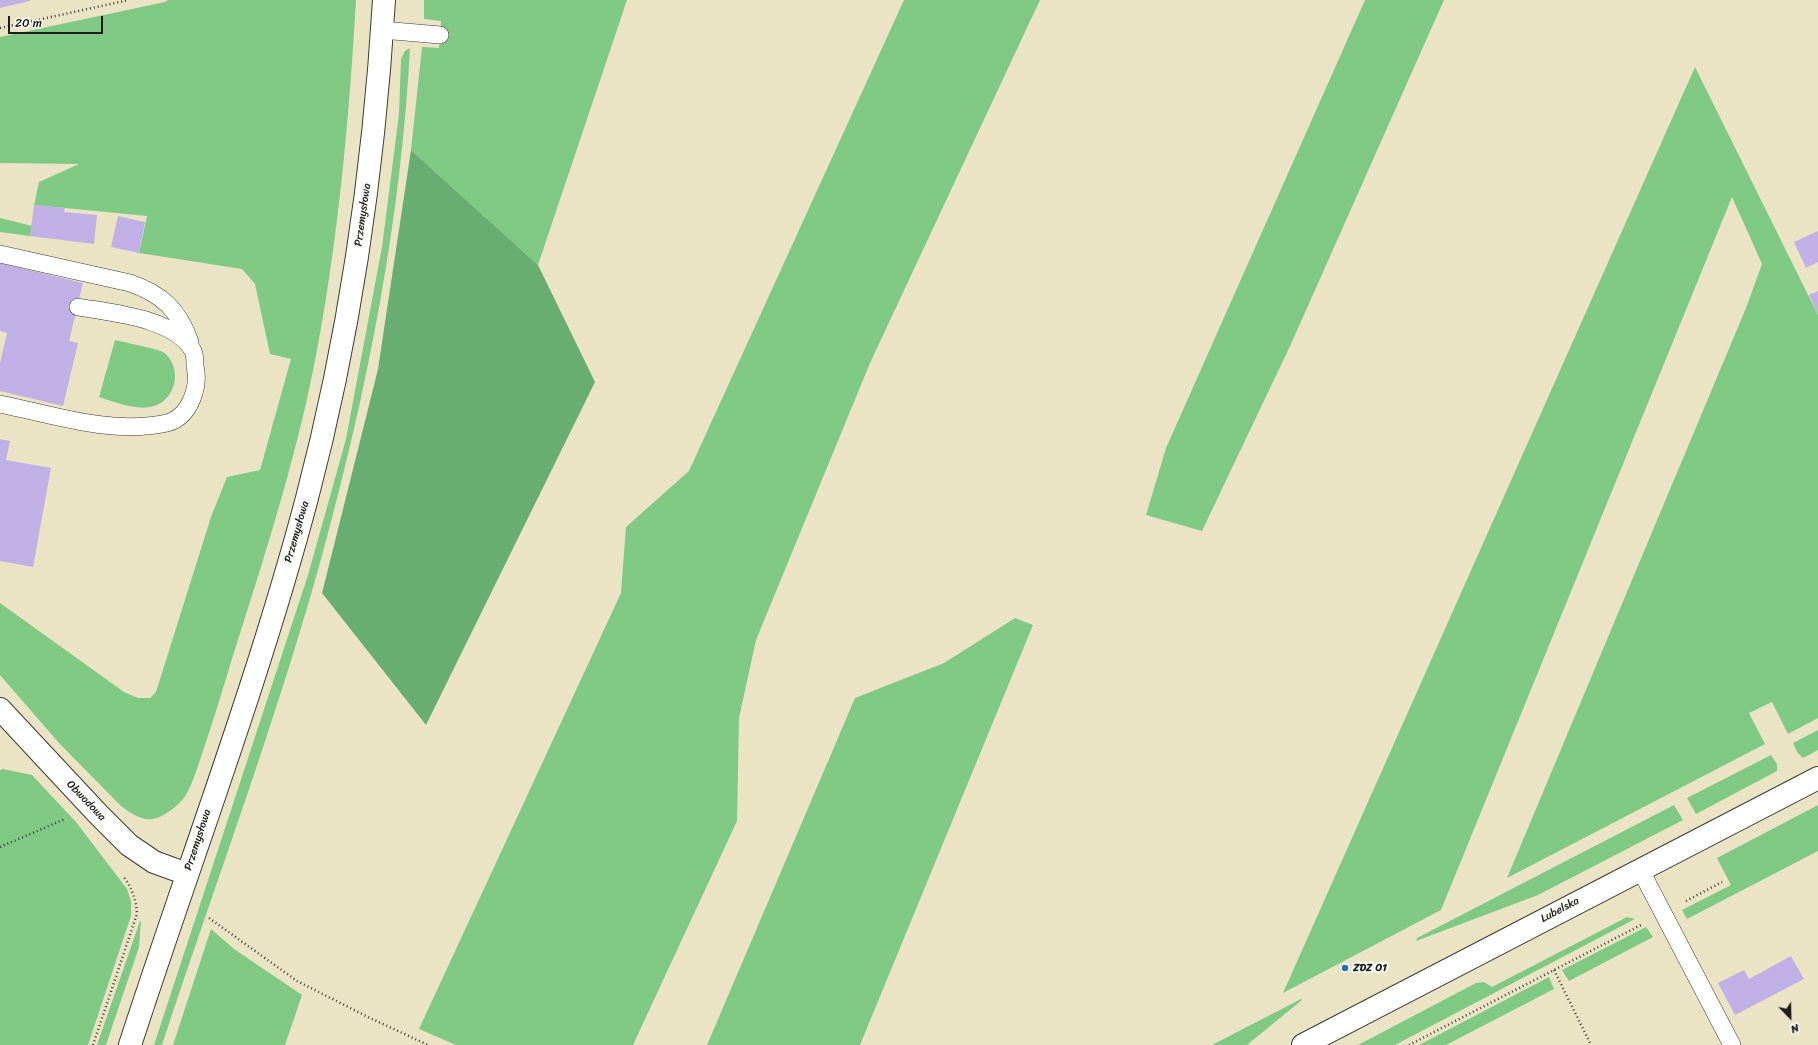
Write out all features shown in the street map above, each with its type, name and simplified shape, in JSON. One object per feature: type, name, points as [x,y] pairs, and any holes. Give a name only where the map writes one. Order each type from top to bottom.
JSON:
[{"type":"main road","name":"Przemysłowa","points":[[130,1045],[256,665],[290,558],[307,497],[331,397],[351,293],[375,128],[384,0]]},
{"type":"main road","name":"Obwodowa","points":[[0,709],[98,814],[130,845],[154,862],[187,874]]},
{"type":"main road","name":"Lubelska","points":[[1303,1045],[1818,778]]},
{"type":"lane","points":[[382,30],[440,35]]},
{"type":"lane","points":[[0,254],[130,283],[148,289],[165,300],[176,314],[186,331],[193,352],[196,386],[191,402],[183,414],[169,422],[145,426],[115,426],[0,404]]},
{"type":"lane","points":[[78,307],[156,323],[171,329],[182,338],[193,352]]},
{"type":"lane","points":[[1640,869],[1732,1045]]},
{"type":"path","points":[[0,28],[129,0]]},
{"type":"path","points":[[0,847],[70,817]]},
{"type":"path","points":[[93,1045],[137,914],[136,901],[131,887],[122,874]]},
{"type":"path","points":[[1409,1045],[1722,882]]},
{"type":"path","points":[[209,918],[298,981],[368,1017],[428,1045]]},
{"type":"path","points":[[1554,970],[1591,1045]]},
{"type":"green space","points":[[168,0],[356,0],[342,181],[323,316],[315,361],[298,437],[267,549],[190,788],[180,802],[170,811],[153,819],[145,819],[136,816],[121,806],[59,743],[0,675],[0,603],[124,692],[138,698],[150,698],[156,692],[211,517],[227,477],[260,470],[291,359],[270,354],[255,284],[242,269],[139,253],[147,216],[34,205],[39,182],[79,164],[0,163],[0,37],[165,2]]},
{"type":"green space","points":[[424,0],[627,0],[538,265],[411,150],[422,47],[439,48],[441,21],[424,19]]},
{"type":"green space","points":[[904,0],[1040,0],[870,363],[756,640],[739,718],[737,821],[633,1045],[456,1045],[419,1029],[621,593],[626,527],[689,471]]},
{"type":"green space","points":[[1365,0],[1444,0],[1291,344],[1202,531],[1146,515],[1166,448]]},
{"type":"green space","points":[[410,48],[406,112],[399,176],[380,302],[368,365],[339,490],[305,614],[266,738],[162,1045],[154,1045],[308,575],[346,439],[382,247],[399,114],[401,59],[405,51]]},
{"type":"green space","points":[[1695,67],[1818,315],[1818,718],[1788,734],[1772,702],[1749,713],[1765,744],[1507,878],[1746,308],[1762,264],[1732,197],[1441,910],[1283,993]]},
{"type":"green space","points":[[411,150],[538,265],[595,382],[426,725],[322,593],[378,369]]},
{"type":"green space","points":[[0,218],[32,226],[30,236],[0,232]]},
{"type":"green space","points":[[115,340],[148,347],[163,352],[170,359],[175,375],[171,392],[166,399],[159,404],[144,408],[124,405],[99,397]]},
{"type":"green space","points":[[1015,618],[1033,625],[860,1045],[707,1045],[855,698],[944,663]]},
{"type":"green space","points":[[1818,730],[1818,750],[1803,758],[1797,752],[1793,743]]},
{"type":"green space","points":[[1771,755],[1777,764],[1777,771],[1696,814],[1687,798]]},
{"type":"green space","points":[[3,769],[32,775],[76,822],[127,889],[131,901],[131,916],[88,1045],[0,1045],[0,770]]},
{"type":"green space","points":[[1674,805],[1683,820],[1538,895],[1416,941],[1417,938]]},
{"type":"green space","points":[[1818,805],[1818,851],[1687,919],[1682,910],[1731,885],[1717,858]]},
{"type":"green space","points":[[1627,917],[1635,919],[1395,1045],[1358,1045],[1476,983],[1484,982],[1492,987]]},
{"type":"green space","points":[[140,921],[139,947],[106,1045],[97,1045]]},
{"type":"green space","points":[[1646,927],[1653,937],[1569,981],[1562,970]]},
{"type":"green space","points":[[211,929],[234,949],[302,995],[285,1045],[173,1045]]},
{"type":"green space","points":[[1549,977],[1554,989],[1446,1045],[1419,1045]]},
{"type":"green space","points":[[1301,999],[1302,1000],[1247,1045],[1212,1045]]},
{"type":"building","points":[[0,0],[30,0],[30,1],[0,8]]},
{"type":"building","points":[[34,205],[65,208],[64,212],[97,215],[94,244],[30,236]]},
{"type":"building","points":[[118,216],[145,222],[139,253],[111,247]]},
{"type":"building","points":[[1818,231],[1818,262],[1806,268],[1794,242]]},
{"type":"building","points":[[0,263],[83,283],[69,341],[78,343],[63,406],[0,391],[0,363],[7,333],[0,331]]},
{"type":"building","points":[[1818,291],[1818,315],[1809,295]]},
{"type":"building","points":[[0,439],[10,441],[6,460],[51,468],[33,567],[0,561]]},
{"type":"building","points":[[1791,956],[1804,979],[1735,1015],[1718,983],[1744,970],[1749,979]]},
{"type":"place","name":"ZDZ 01","points":[[1345,968]]}]
